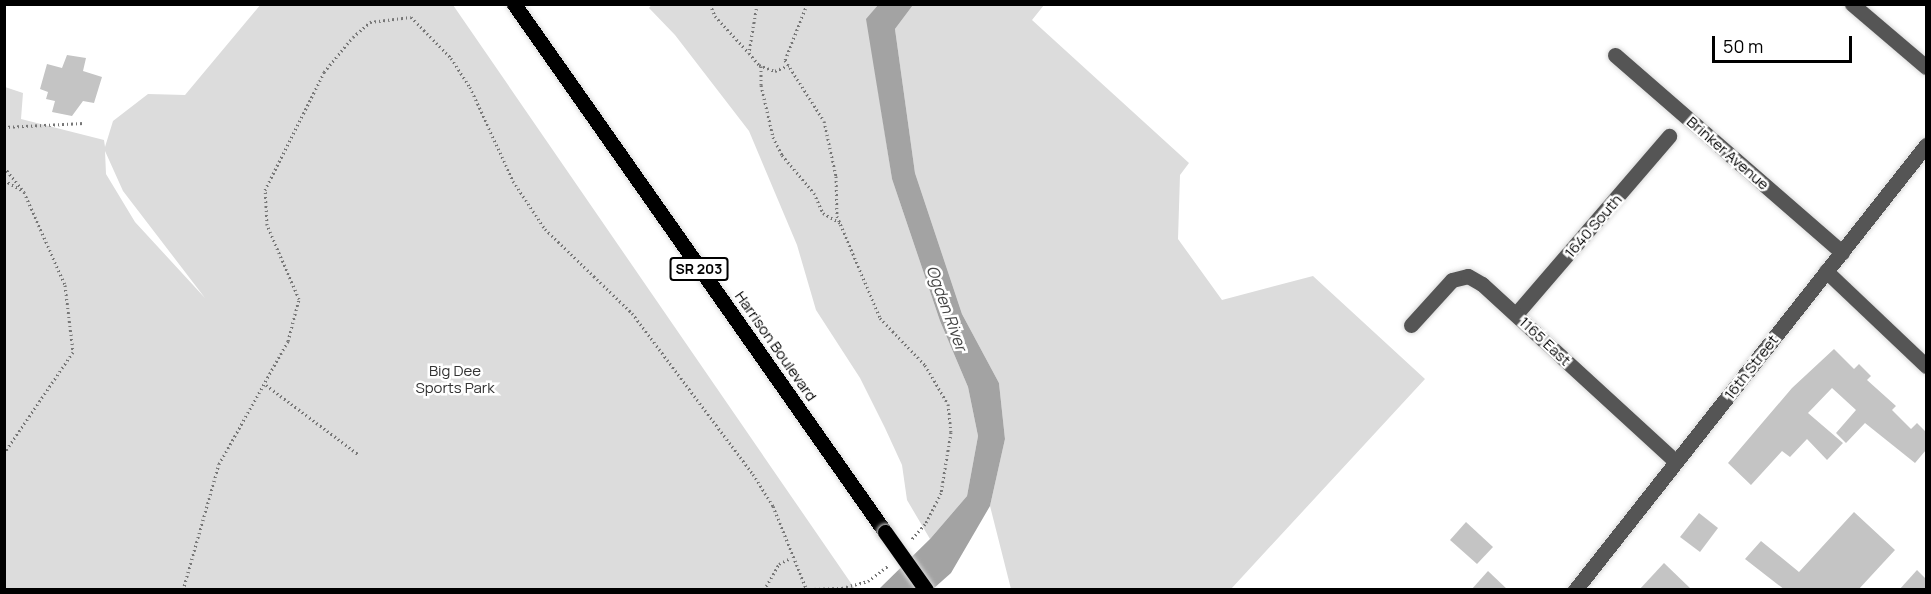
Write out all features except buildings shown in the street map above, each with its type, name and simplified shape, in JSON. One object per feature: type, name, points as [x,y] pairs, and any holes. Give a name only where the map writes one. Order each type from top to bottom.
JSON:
[{"type":"main road","name":"Harrison Boulevard","points":[[514,4],[926,590]]},
{"type":"street","points":[[1852,4],[1926,67]]},
{"type":"street","name":"Brinker Avenue","points":[[1615,56],[1842,252]]},
{"type":"street","name":"1640 South","points":[[1516,314],[1669,136]]},
{"type":"street","name":"16th Street","points":[[1575,590],[1926,145]]},
{"type":"street","points":[[1826,271],[1926,366]]},
{"type":"street","name":"1165 East","points":[[1412,325],[1460,276],[1482,284],[1676,462]]},
{"type":"path","points":[[710,4],[715,16],[761,66],[775,71],[789,65]]},
{"type":"path","points":[[748,53],[758,4]]},
{"type":"path","points":[[807,4],[785,60],[824,121],[836,176],[840,223],[880,318],[925,365],[948,404],[950,442],[941,493],[925,524],[905,548]]},
{"type":"path","points":[[183,590],[219,464],[266,385],[288,341],[300,299],[267,225],[265,190],[324,72],[353,37],[370,22],[411,17],[451,57],[470,87],[513,181],[545,230],[632,314],[753,474],[773,506],[791,558],[806,588]]},
{"type":"path","points":[[761,66],[760,85],[773,137],[782,155],[814,193],[823,213],[840,223]]},
{"type":"path","points":[[4,127],[84,123]]},
{"type":"path","points":[[4,167],[24,192],[65,285],[74,352],[4,453]]},
{"type":"path","points":[[4,180],[24,192]]},
{"type":"path","points":[[266,385],[358,454]]},
{"type":"path","points":[[764,590],[779,564],[791,558]]},
{"type":"path","points":[[783,590],[842,588],[868,581],[891,563]]},
{"type":"green space","name":"Big Dee Sports Park","points":[[261,4],[453,5],[855,589],[5,589],[5,87],[23,93],[21,119],[104,140],[105,147],[113,121],[148,94],[185,95]],"holes":[[[105,151],[123,191],[205,298],[135,222],[106,174]]]},
{"type":"green space","points":[[652,4],[878,5],[867,19],[892,179],[940,321],[968,387],[978,436],[967,496],[930,539],[907,500],[902,465],[885,428],[860,378],[816,310],[797,245],[749,131],[675,35],[649,8]]},
{"type":"green space","points":[[913,5],[1044,5],[1032,20],[1189,163],[1180,175],[1178,239],[1222,300],[1313,276],[1425,379],[1231,589],[1011,589],[990,506],[1005,439],[999,383],[962,314],[915,173],[895,29]]},
{"type":"water","name":"Ogden River","points":[[878,5],[913,5],[895,29],[915,173],[962,314],[999,383],[1005,439],[990,506],[951,573],[933,589],[879,589],[930,539],[967,496],[978,436],[968,387],[940,321],[892,179],[866,19]]}]
